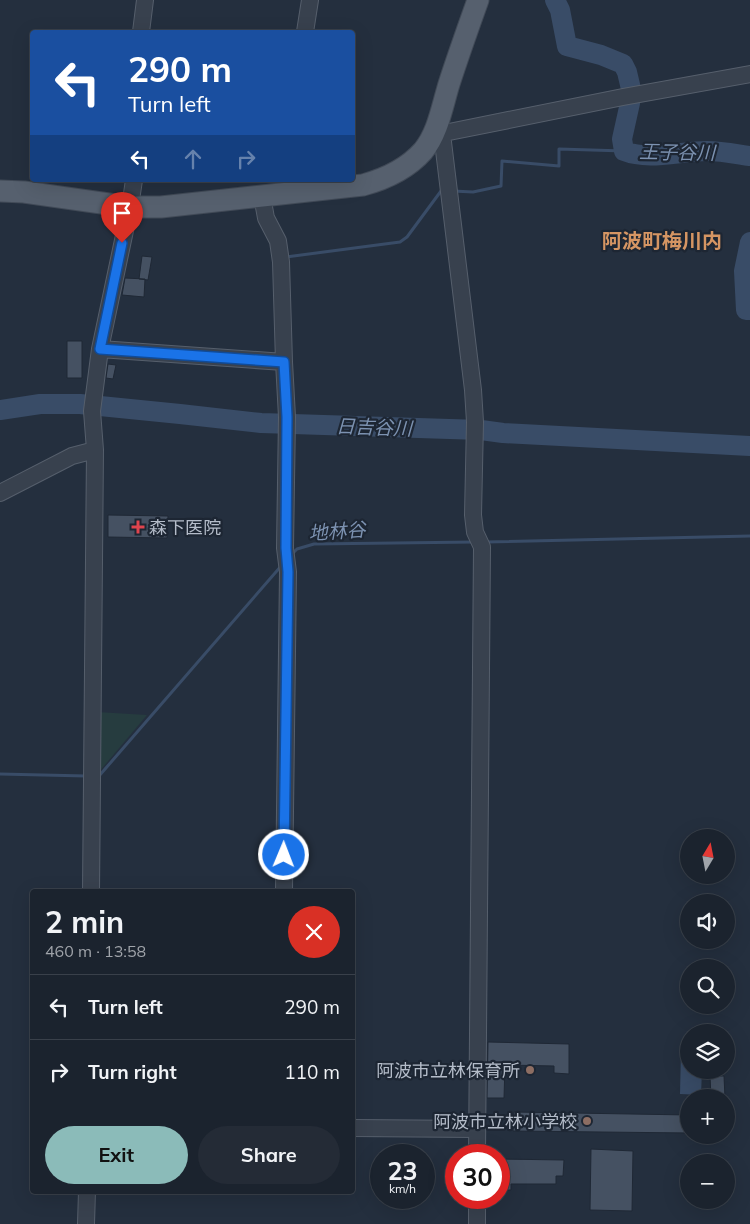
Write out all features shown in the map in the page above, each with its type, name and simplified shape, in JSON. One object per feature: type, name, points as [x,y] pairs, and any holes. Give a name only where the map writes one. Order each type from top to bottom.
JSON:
[{"type":"main road","points":[[0,191],[24,192],[130,207],[161,207],[363,185],[385,179],[422,152],[435,133],[452,75],[478,0]]},
{"type":"street","points":[[141,30],[145,0]]},
{"type":"street","points":[[304,30],[310,0]]},
{"type":"street","points":[[435,133],[449,132],[750,74]]},
{"type":"street","points":[[435,133],[443,142],[473,390],[475,429],[473,515],[475,532],[479,541],[482,573],[477,1144]]},
{"type":"street","points":[[91,889],[95,450],[93,405],[100,349],[134,182]]},
{"type":"street","points":[[262,196],[266,218],[278,241],[281,262],[287,423],[284,889]]},
{"type":"street","points":[[100,349],[284,362]]},
{"type":"street","points":[[0,493],[72,456],[95,450]]},
{"type":"street","points":[[355,1128],[478,1129]]},
{"type":"street","points":[[86,1224],[87,1194]]},
{"type":"street","points":[[477,1209],[477,1224]]},
{"type":"green space","points":[[97,712],[147,715],[98,773]]},
{"type":"water","points":[[680,1079],[702,1079],[701,1089],[680,1089]]},
{"type":"building","points":[[142,256],[152,257],[148,280],[139,279]]},
{"type":"building","points":[[125,278],[145,279],[144,297],[122,295]]},
{"type":"building","points":[[67,341],[82,341],[82,378],[67,378]]},
{"type":"building","points":[[108,364],[116,365],[113,379],[106,378]]},
{"type":"building","points":[[108,515],[168,516],[167,538],[108,537]]},
{"type":"building","points":[[488,1042],[569,1044],[569,1074],[554,1073],[554,1066],[505,1065],[504,1098],[487,1098]]},
{"type":"building","points":[[710,1079],[724,1079],[725,1089],[711,1089]]},
{"type":"building","points":[[514,1112],[680,1115],[680,1133],[513,1131]]},
{"type":"building","points":[[591,1149],[633,1151],[632,1211],[590,1210]]},
{"type":"building","points":[[510,1159],[564,1160],[563,1176],[556,1176],[556,1184],[511,1184],[511,1190]]},
{"type":"waterway","name":"王子谷川","points":[[555,0],[560,10],[567,46],[601,55],[623,64],[631,89]]},
{"type":"waterway","name":"王子谷川","points":[[630,103],[622,139],[624,151],[644,155],[707,151],[750,156]]},
{"type":"waterway","points":[[453,191],[473,192],[501,186],[502,161],[559,166],[559,149],[624,151]]},
{"type":"waterway","points":[[286,257],[400,242],[407,237],[441,191],[444,191]]},
{"type":"waterway","name":"王子谷川","points":[[750,242],[744,271],[746,310],[750,310]]},
{"type":"waterway","name":"日吉谷川","points":[[0,410],[40,404],[80,404],[261,423],[481,430],[503,433],[750,446]]},
{"type":"waterway","name":"地林谷","points":[[486,542],[750,536]]},
{"type":"waterway","name":"地林谷","points":[[291,555],[297,549],[314,544],[474,542]]},
{"type":"waterway","name":"地林谷","points":[[97,776],[99,776],[282,565]]},
{"type":"waterway","name":"地林谷","points":[[0,774],[86,776]]},
{"type":"place","name":"森下医院","points":[[138,527]]},
{"type":"place","name":"阿波市立林保育所","points":[[530,1070]]},
{"type":"place","name":"阿波市立林小学校","points":[[587,1121]]},
{"type":"district","name":"阿波町梅川内","points":[[662,240]]},
{"type":"route","points":[[122,243],[100,349],[284,362],[287,417],[286,548],[288,572],[284,855]]}]
